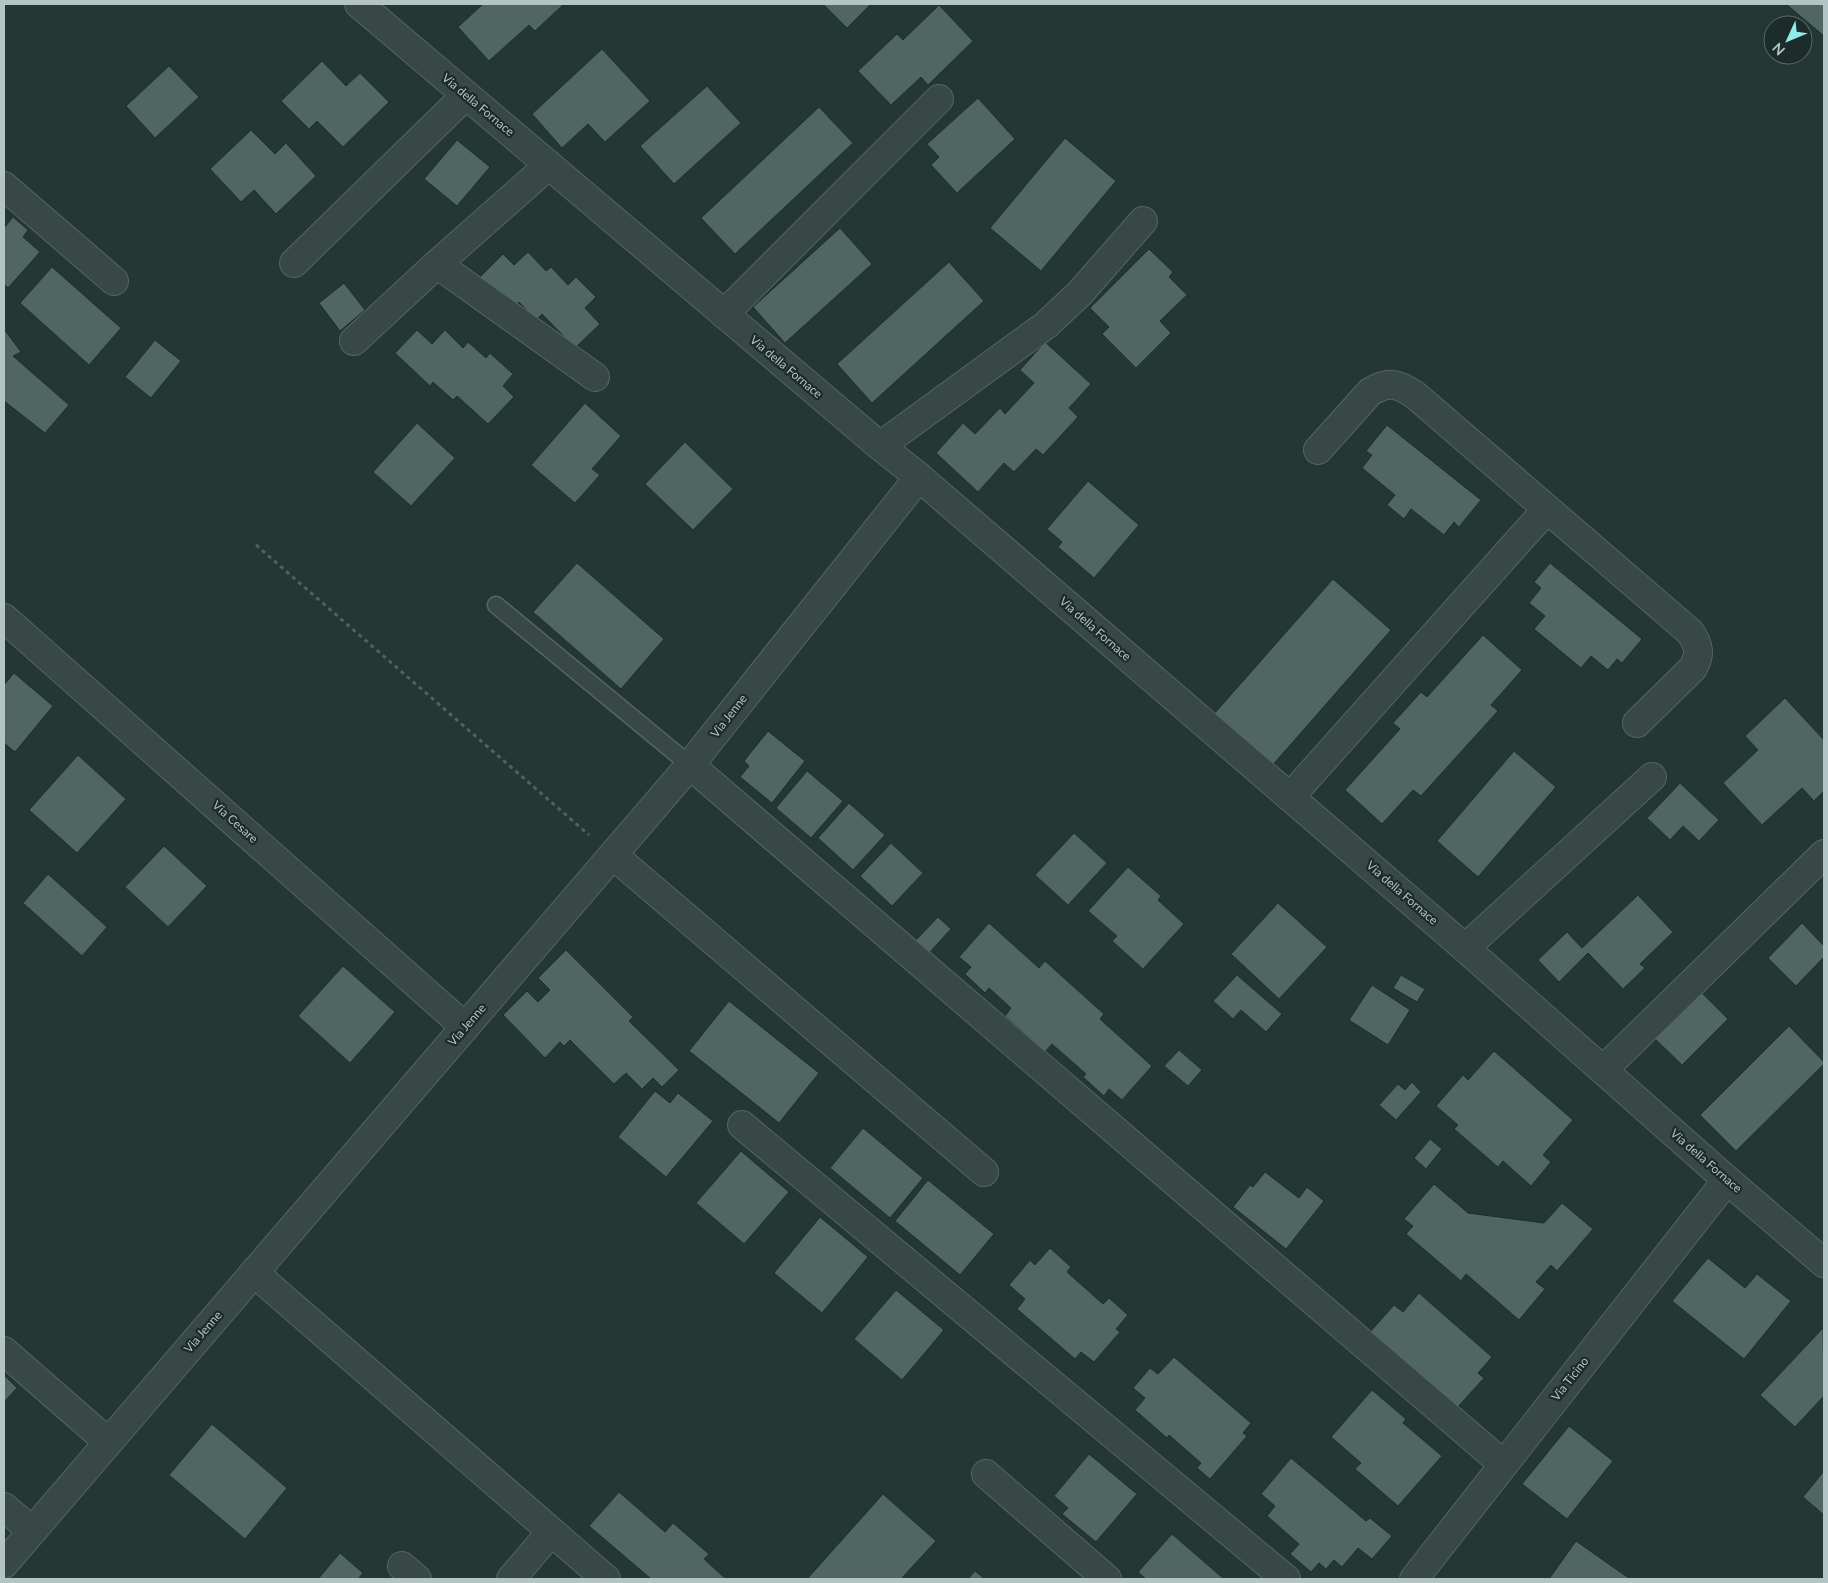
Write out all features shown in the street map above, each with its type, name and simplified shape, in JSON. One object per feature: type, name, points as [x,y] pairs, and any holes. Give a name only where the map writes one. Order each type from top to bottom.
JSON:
[{"type":"street","name":"Via della Fornace","points":[[359,4],[919,477],[1465,948],[1727,1180],[1824,1263]]},
{"type":"street","points":[[294,263],[466,95]]},
{"type":"street","points":[[724,314],[939,99]]},
{"type":"street","points":[[354,341],[437,264],[549,165]]},
{"type":"street","points":[[4,186],[114,281]]},
{"type":"street","points":[[880,446],[1046,326],[1080,293],[1143,220]]},
{"type":"street","points":[[437,264],[595,377]]},
{"type":"street","points":[[1318,450],[1370,392],[1380,386],[1389,384],[1399,385],[1415,395],[1690,632],[1699,650],[1698,658],[1693,668],[1637,723]]},
{"type":"street","name":"Via Jenne","points":[[4,1564],[690,765],[919,477]]},
{"type":"street","points":[[1290,797],[1547,509]]},
{"type":"street","name":"Via Cesare","points":[[4,618],[465,1027]]},
{"type":"street","points":[[690,765],[1504,1464]]},
{"type":"street","points":[[1465,948],[1652,776]]},
{"type":"street","points":[[1603,1070],[1824,854]]},
{"type":"street","points":[[612,855],[984,1172]]},
{"type":"street","points":[[742,1125],[1286,1579]]},
{"type":"street","name":"Via Ticino","points":[[1414,1579],[1727,1180]]},
{"type":"street","points":[[255,1271],[282,1297],[606,1579]]},
{"type":"street","points":[[4,1351],[108,1442]]},
{"type":"street","points":[[986,1474],[1108,1579]]},
{"type":"street","points":[[4,1507],[32,1531]]},
{"type":"street","points":[[511,1579],[551,1532]]},
{"type":"lane","points":[[496,605],[690,765]]},
{"type":"path","points":[[256,545],[612,855]]},
{"type":"building","points":[[483,4],[564,4],[535,31],[529,25],[489,61],[458,27]]},
{"type":"building","points":[[823,4],[871,4],[847,28]]},
{"type":"building","points":[[1786,4],[1824,4],[1824,36],[1813,27],[1813,15],[1799,15]]},
{"type":"building","points":[[939,5],[973,41],[928,85],[921,77],[891,105],[858,71],[897,34],[903,40]]},
{"type":"building","points":[[602,49],[650,101],[605,142],[588,124],[562,148],[532,114]]},
{"type":"building","points":[[322,61],[346,86],[360,73],[389,102],[343,147],[317,121],[309,129],[281,101]]},
{"type":"building","points":[[169,66],[199,97],[155,138],[126,106]]},
{"type":"building","points":[[707,86],[741,123],[674,184],[640,146]]},
{"type":"building","points":[[978,98],[1015,139],[957,193],[931,165],[939,157],[927,144]]},
{"type":"building","points":[[819,107],[853,143],[735,254],[701,218]]},
{"type":"building","points":[[251,130],[275,154],[286,143],[316,176],[276,214],[254,190],[241,202],[210,169]]},
{"type":"building","points":[[1065,138],[1116,181],[1041,271],[990,228]]},
{"type":"building","points":[[457,140],[490,167],[457,206],[424,179]]},
{"type":"building","points":[[13,217],[28,230],[23,237],[40,252],[8,288],[4,284],[4,228]]},
{"type":"building","points":[[840,228],[872,264],[785,343],[753,307]]},
{"type":"building","points":[[1149,249],[1173,272],[1169,277],[1187,295],[1160,321],[1171,333],[1136,368],[1102,334],[1109,327],[1090,308]]},
{"type":"building","points":[[528,252],[546,271],[551,267],[568,285],[576,277],[596,297],[585,308],[600,324],[575,348],[542,314],[536,320],[519,302],[511,309],[480,277],[503,254],[514,265]]},
{"type":"building","points":[[949,262],[984,301],[872,403],[837,364]]},
{"type":"building","points":[[52,267],[121,328],[89,365],[20,303]]},
{"type":"building","points":[[344,283],[365,310],[340,331],[319,303]]},
{"type":"building","points":[[4,329],[21,352],[13,356],[69,405],[45,433],[4,401]]},
{"type":"building","points":[[417,330],[432,344],[445,330],[463,348],[468,342],[486,358],[490,353],[513,374],[503,386],[514,397],[488,424],[457,396],[453,400],[433,382],[430,386],[395,353]]},
{"type":"building","points":[[155,340],[181,361],[151,398],[125,377]]},
{"type":"building","points":[[1045,342],[1091,384],[1069,408],[1078,417],[1043,455],[1036,449],[1014,472],[1004,463],[978,492],[936,453],[963,423],[975,434],[1000,408],[1005,414],[1034,383],[1020,370]]},
{"type":"building","points":[[585,403],[621,436],[592,469],[600,475],[575,503],[531,465]]},
{"type":"building","points":[[417,423],[455,458],[411,506],[373,472]]},
{"type":"building","points":[[1387,425],[1481,500],[1459,527],[1454,522],[1444,535],[1411,509],[1404,519],[1387,505],[1395,495],[1362,468],[1372,455],[1366,451]]},
{"type":"building","points":[[685,442],[733,489],[693,530],[645,484]]},
{"type":"building","points":[[1088,481],[1139,525],[1094,578],[1058,547],[1062,542],[1047,529]]},
{"type":"building","points":[[577,563],[664,639],[621,689],[533,612]]},
{"type":"building","points":[[1550,563],[1642,639],[1622,663],[1617,659],[1608,670],[1591,656],[1581,668],[1534,629],[1545,616],[1529,603],[1541,588],[1534,582]]},
{"type":"building","points":[[1333,579],[1391,630],[1271,767],[1213,715]]},
{"type":"building","points":[[1483,635],[1522,670],[1491,705],[1498,711],[1421,796],[1413,790],[1382,824],[1345,790],[1400,729],[1393,723],[1421,692],[1427,697]]},
{"type":"building","points":[[14,673],[53,706],[15,752],[4,743],[4,685]]},
{"type":"building","points":[[1785,698],[1824,740],[1824,791],[1814,801],[1802,788],[1762,825],[1723,783],[1758,750],[1745,736]]},
{"type":"building","points":[[768,731],[805,761],[772,803],[740,777],[749,766],[744,761]]},
{"type":"building","points":[[1514,751],[1556,787],[1478,877],[1437,841]]},
{"type":"building","points":[[78,755],[126,799],[77,853],[29,810]]},
{"type":"building","points":[[807,771],[843,801],[811,838],[776,808]]},
{"type":"building","points":[[1680,783],[1719,820],[1699,841],[1683,826],[1670,840],[1647,818]]},
{"type":"building","points":[[849,803],[885,835],[853,870],[818,838]]},
{"type":"building","points":[[1074,833],[1107,863],[1068,905],[1035,875]]},
{"type":"building","points":[[891,843],[923,873],[892,906],[860,876]]},
{"type":"building","points":[[164,846],[207,886],[168,927],[125,887]]},
{"type":"building","points":[[1128,867],[1161,896],[1158,900],[1184,924],[1143,969],[1112,941],[1117,936],[1088,911]]},
{"type":"building","points":[[48,874],[107,927],[82,956],[23,903]]},
{"type":"building","points":[[1638,895],[1673,932],[1640,964],[1645,968],[1623,989],[1588,953],[1559,982],[1538,960],[1567,932],[1582,948]]},
{"type":"building","points":[[1278,903],[1327,947],[1279,999],[1231,954]]},
{"type":"building","points":[[938,917],[951,929],[929,953],[915,941]]},
{"type":"building","points":[[989,923],[1039,968],[1045,961],[1104,1014],[1100,1019],[1152,1066],[1122,1100],[1109,1089],[1104,1096],[1083,1077],[1086,1074],[1052,1044],[1045,1052],[1005,1016],[1011,1008],[989,988],[985,993],[965,974],[971,967],[959,957]]},
{"type":"building","points":[[1802,923],[1824,946],[1824,957],[1796,986],[1768,958]]},
{"type":"building","points":[[566,950],[633,1017],[629,1021],[679,1070],[662,1087],[653,1078],[642,1089],[626,1073],[614,1084],[570,1040],[564,1046],[560,1042],[545,1058],[503,1015],[527,991],[538,1002],[550,990],[538,978]]},
{"type":"building","points":[[343,966],[395,1012],[350,1063],[298,1016]]},
{"type":"building","points":[[1237,975],[1282,1014],[1266,1032],[1241,1010],[1233,1019],[1213,1001]]},
{"type":"building","points":[[1401,975],[1425,989],[1417,1002],[1393,988]]},
{"type":"building","points":[[1372,985],[1410,1010],[1388,1045],[1349,1020]]},
{"type":"building","points":[[1698,989],[1728,1019],[1682,1065],[1651,1035]]},
{"type":"building","points":[[729,1001],[819,1073],[779,1123],[689,1051]]},
{"type":"building","points":[[1789,1026],[1824,1064],[1736,1151],[1700,1115]]},
{"type":"building","points":[[1179,1050],[1202,1070],[1188,1086],[1164,1066]]},
{"type":"building","points":[[1494,1051],[1573,1120],[1543,1155],[1551,1162],[1531,1186],[1503,1161],[1498,1167],[1454,1129],[1458,1125],[1436,1106],[1463,1075],[1468,1080]]},
{"type":"building","points":[[1412,1082],[1421,1092],[1396,1120],[1379,1105],[1398,1084],[1405,1090]]},
{"type":"building","points":[[655,1091],[670,1103],[678,1093],[713,1121],[666,1177],[618,1137]]},
{"type":"building","points":[[863,1128],[923,1178],[890,1218],[830,1168]]},
{"type":"building","points":[[1430,1139],[1442,1149],[1426,1169],[1414,1158]]},
{"type":"building","points":[[741,1151],[789,1192],[744,1244],[696,1203]]},
{"type":"building","points":[[1265,1172],[1299,1198],[1307,1187],[1324,1201],[1286,1249],[1233,1207],[1250,1185],[1253,1187]]},
{"type":"building","points":[[928,1180],[994,1234],[960,1275],[895,1221]]},
{"type":"building","points":[[1434,1184],[1468,1213],[1544,1223],[1562,1203],[1593,1229],[1557,1271],[1551,1265],[1536,1282],[1545,1289],[1519,1320],[1466,1274],[1461,1281],[1406,1234],[1413,1226],[1404,1219]]},
{"type":"building","points":[[820,1217],[868,1257],[822,1313],[774,1273]]},
{"type":"building","points":[[1050,1248],[1071,1267],[1067,1272],[1103,1304],[1109,1298],[1128,1315],[1116,1329],[1120,1332],[1094,1362],[1081,1352],[1075,1359],[1017,1309],[1025,1299],[1009,1285],[1030,1260],[1035,1265]]},
{"type":"building","points":[[1708,1258],[1745,1288],[1757,1274],[1791,1301],[1744,1359],[1672,1301]]},
{"type":"building","points":[[896,1290],[944,1330],[902,1380],[854,1339]]},
{"type":"building","points":[[1419,1293],[1492,1357],[1478,1373],[1484,1378],[1456,1409],[1370,1332],[1394,1305],[1403,1312]]},
{"type":"building","points":[[1823,1328],[1824,1396],[1795,1427],[1760,1395]]},
{"type":"building","points":[[1174,1357],[1251,1423],[1243,1433],[1247,1436],[1210,1479],[1197,1468],[1201,1463],[1169,1435],[1167,1438],[1135,1410],[1145,1398],[1133,1388],[1150,1368],[1158,1374]]},
{"type":"building","points":[[4,1375],[17,1388],[4,1402]]},
{"type":"building","points":[[1372,1390],[1406,1419],[1403,1423],[1442,1456],[1398,1506],[1355,1469],[1361,1463],[1331,1437]]},
{"type":"building","points":[[212,1424],[287,1488],[245,1539],[169,1475]]},
{"type":"building","points":[[1569,1426],[1613,1461],[1567,1519],[1522,1484]]},
{"type":"building","points":[[1089,1454],[1137,1494],[1096,1542],[1062,1514],[1068,1508],[1054,1496]]},
{"type":"building","points":[[1291,1458],[1366,1521],[1370,1518],[1392,1536],[1372,1559],[1358,1548],[1342,1567],[1334,1560],[1326,1569],[1319,1563],[1311,1572],[1290,1554],[1299,1544],[1267,1516],[1275,1506],[1261,1494]]},
{"type":"building","points":[[1824,1471],[1824,1515],[1803,1497]]},
{"type":"building","points":[[619,1492],[665,1532],[673,1523],[709,1554],[704,1559],[726,1579],[651,1579],[589,1526]]},
{"type":"building","points":[[883,1494],[936,1541],[901,1579],[807,1579]]},
{"type":"building","points":[[1172,1534],[1224,1579],[1146,1579],[1138,1572]]},
{"type":"building","points":[[1576,1541],[1630,1579],[1549,1579]]},
{"type":"building","points":[[340,1553],[363,1573],[358,1579],[318,1579]]},
{"type":"building","points":[[975,1571],[985,1579],[968,1579]]}]
